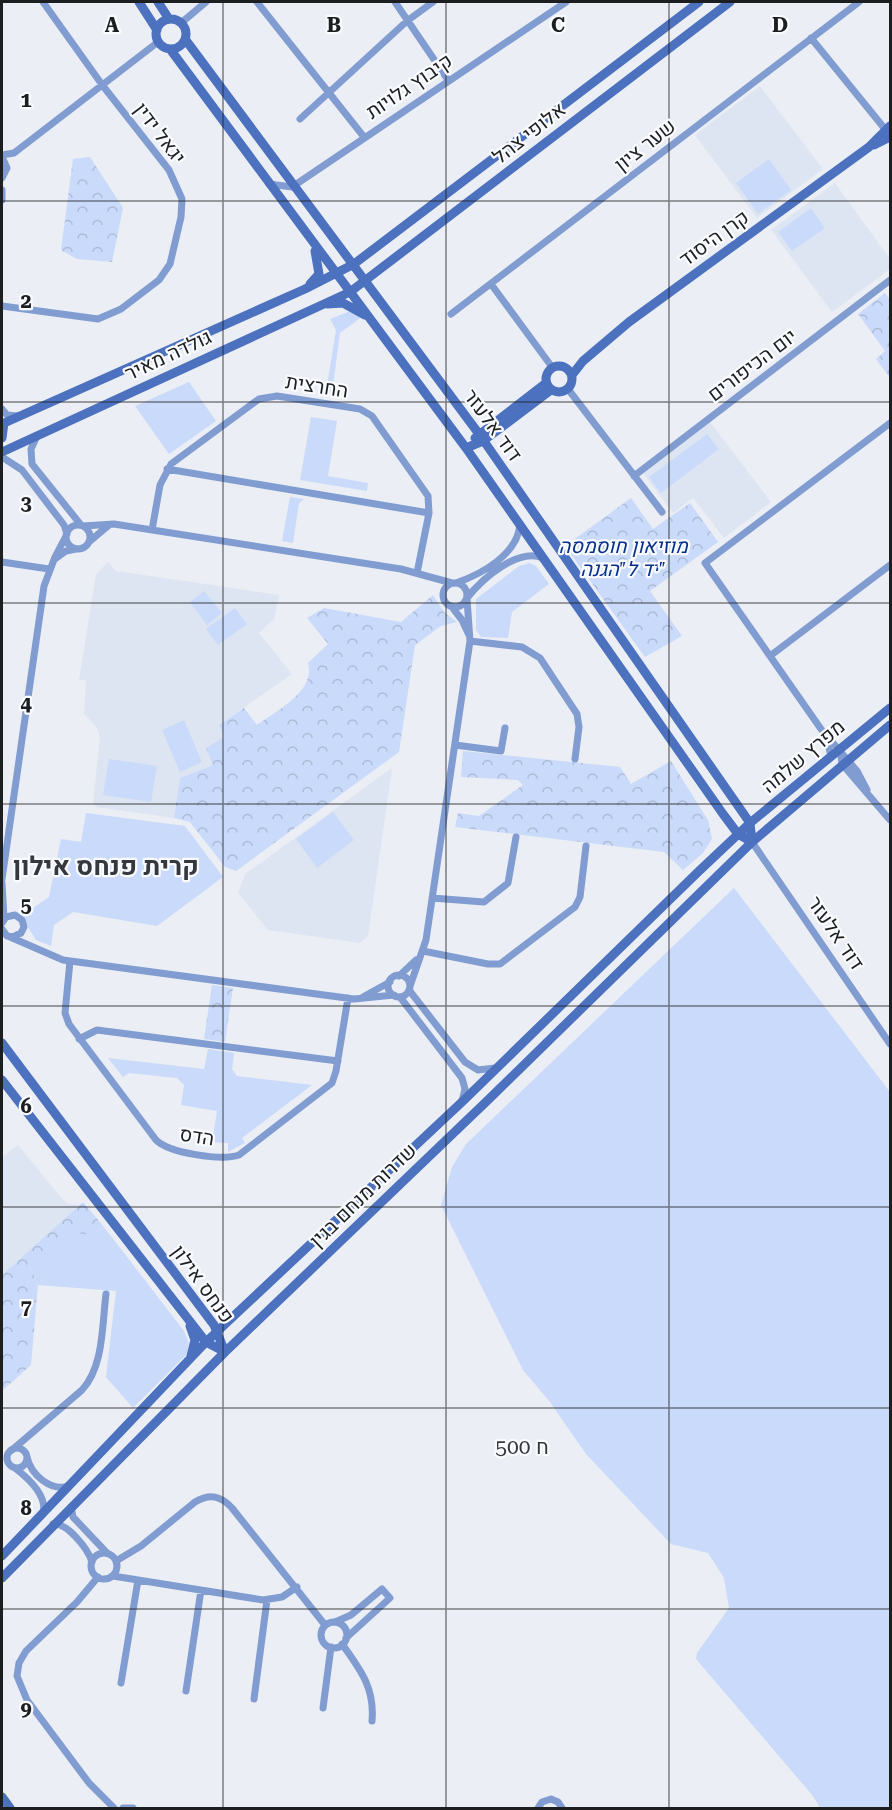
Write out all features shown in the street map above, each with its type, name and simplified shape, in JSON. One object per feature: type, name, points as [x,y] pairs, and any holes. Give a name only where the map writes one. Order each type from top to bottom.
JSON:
[{"type":"street","name":"יגאל ידין","points":[[2,306],[98,319],[138,299],[159,280],[170,264],[181,217],[182,199],[169,170],[103,86],[43,2]]},
{"type":"street","points":[[2,179],[14,153],[158,42],[157,30],[139,2]]},
{"type":"street","points":[[158,2],[169,20]]},
{"type":"street","points":[[157,30],[162,23],[169,20],[181,23],[206,2]]},
{"type":"street","points":[[257,2],[364,137]]},
{"type":"street","points":[[395,2],[448,80]]},
{"type":"street","points":[[300,119],[407,21],[433,2]]},
{"type":"street","name":"קיבוץ גלויות","points":[[292,187],[566,2]]},
{"type":"street","name":"אלופי צהל","points":[[336,274],[354,264],[699,2]]},
{"type":"street","name":"אלופי צהל","points":[[350,292],[730,2]]},
{"type":"street","name":"שער ציון","points":[[451,314],[859,2]]},
{"type":"street","name":"דוד אלעזר","points":[[181,23],[186,30],[185,39],[292,187],[354,264],[481,438],[750,823],[752,842]]},
{"type":"street","points":[[811,38],[889,132]]},
{"type":"street","points":[[170,49],[179,47],[185,39]]},
{"type":"street","name":"דוד אלעזר","points":[[158,42],[170,49],[465,448],[723,814],[738,834],[752,842],[891,1044]]},
{"type":"street","name":"קרן היסוד","points":[[569,371],[629,322],[889,132]]},
{"type":"street","points":[[7,165],[2,156],[14,153]]},
{"type":"street","points":[[269,184],[292,187]]},
{"type":"street","points":[[2,190],[2,200]]},
{"type":"street","points":[[304,289],[319,274],[313,243]]},
{"type":"street","name":"גולדה מאיר","points":[[2,421],[18,416],[336,274]]},
{"type":"street","name":"יום הכיפורים","points":[[634,476],[891,280]]},
{"type":"street","points":[[491,284],[552,367]]},
{"type":"street","name":"גולדה מאיר","points":[[2,452],[316,305],[350,292]]},
{"type":"street","points":[[316,305],[343,303],[368,316]]},
{"type":"street","points":[[560,365],[569,371],[572,382],[568,389],[560,392],[549,386],[546,374],[552,367],[560,365]]},
{"type":"street","points":[[465,448],[549,386]]},
{"type":"street","points":[[568,389],[662,512]]},
{"type":"street","name":"החרצית","points":[[167,469],[179,456],[267,396],[358,408],[372,416],[424,489],[429,501],[429,513],[417,573]]},
{"type":"street","points":[[2,409],[7,416],[18,416]]},
{"type":"street","points":[[2,421],[2,438]]},
{"type":"street","points":[[891,423],[705,563],[821,729],[840,748],[846,762],[891,820]]},
{"type":"street","points":[[39,435],[32,446],[32,464],[90,532],[89,543]]},
{"type":"street","points":[[2,457],[22,470],[64,525],[69,545],[76,549]]},
{"type":"street","points":[[152,530],[160,485],[167,469],[429,513]]},
{"type":"street","points":[[50,567],[63,552],[83,548],[100,530],[114,524]]},
{"type":"street","points":[[2,929],[7,938],[54,958],[70,961],[352,998],[397,996],[410,988],[423,951],[470,641],[465,587],[417,573],[114,524],[72,527],[50,567],[44,586],[2,867],[3,921]]},
{"type":"street","points":[[444,598],[445,589],[481,572],[507,553],[516,541],[520,524]]},
{"type":"street","points":[[451,606],[460,606],[480,584],[511,562],[530,556],[544,559]]},
{"type":"street","points":[[2,562],[50,567]]},
{"type":"street","points":[[770,656],[891,566]]},
{"type":"street","points":[[426,576],[437,586],[462,620],[470,641]]},
{"type":"street","points":[[470,641],[525,648],[541,659],[577,714],[579,724],[575,759]]},
{"type":"street","name":"מפרץ שלמה","points":[[738,834],[831,755],[891,708]]},
{"type":"street","name":"מפרץ שלמה","points":[[752,842],[891,725]]},
{"type":"street","points":[[455,745],[501,751],[505,728]]},
{"type":"street","points":[[821,729],[831,755]]},
{"type":"street","points":[[723,814],[727,826],[727,844]]},
{"type":"street","name":"שדרות מנחם בגין","points":[[2,1556],[206,1342],[502,1064],[738,834]]},
{"type":"street","points":[[432,898],[484,902],[508,883],[516,837]]},
{"type":"street","name":"שדרות מנחם בגין","points":[[2,1578],[225,1352],[497,1092],[752,842]]},
{"type":"street","points":[[423,951],[491,964],[506,961],[575,907],[579,900],[586,846]]},
{"type":"street","points":[[3,897],[24,925],[29,939],[38,950]]},
{"type":"street","points":[[3,921],[10,915],[16,916]]},
{"type":"street","points":[[7,938],[20,935],[24,925]]},
{"type":"street","points":[[352,998],[375,993],[399,976],[423,951]]},
{"type":"street","name":"הדס","points":[[70,961],[65,1015],[79,1039],[161,1144],[173,1150],[226,1157],[245,1152],[327,1088],[335,1076],[352,998]]},
{"type":"street","points":[[399,976],[406,978],[410,988],[465,1062],[482,1070],[502,1064]]},
{"type":"street","points":[[390,982],[390,990],[462,1078],[465,1093],[461,1103]]},
{"type":"street","points":[[79,1039],[97,1030],[338,1061]]},
{"type":"street","name":"פנחס אילון","points":[[2,1043],[217,1332],[225,1352]]},
{"type":"street","name":"פנחס אילון","points":[[2,1080],[206,1342],[225,1352]]},
{"type":"street","points":[[42,1515],[44,1505],[42,1498],[7,1459],[8,1452],[82,1390],[93,1375],[97,1364],[106,1294]]},
{"type":"street","points":[[201,1310],[219,1320],[237,1312]]},
{"type":"street","points":[[189,1321],[195,1340],[190,1358]]},
{"type":"street","points":[[32,1432],[26,1444],[31,1467],[48,1484],[60,1488],[69,1486]]},
{"type":"street","points":[[8,1452],[19,1448],[27,1455]]},
{"type":"street","points":[[2,1461],[13,1467],[24,1466],[27,1455]]},
{"type":"street","points":[[116,1561],[141,1546],[195,1502],[214,1496],[232,1508],[325,1625]]},
{"type":"street","points":[[72,1505],[73,1517],[116,1561],[116,1571],[113,1576]]},
{"type":"street","points":[[51,1526],[59,1523],[64,1525],[88,1553],[93,1573],[105,1579],[113,1576],[267,1600],[282,1597],[297,1587]]},
{"type":"street","points":[[92,1563],[96,1556],[107,1553]]},
{"type":"street","points":[[98,1577],[77,1602],[26,1650],[19,1663],[17,1676],[22,1691],[34,1709],[89,1784],[114,1809]]},
{"type":"street","points":[[121,1683],[138,1580]]},
{"type":"street","points":[[325,1625],[351,1615],[382,1589],[390,1598],[344,1641],[331,1647]]},
{"type":"street","points":[[186,1691],[201,1590]]},
{"type":"street","points":[[254,1699],[267,1600]]},
{"type":"street","points":[[335,1622],[344,1628],[344,1641],[368,1684],[372,1700],[372,1721]]},
{"type":"street","points":[[325,1625],[321,1638],[331,1647]]},
{"type":"street","points":[[323,1708],[331,1647]]},
{"type":"street","points":[[2,1797],[10,1809]]},
{"type":"street","points":[[538,1808],[543,1801],[551,1799],[558,1802],[562,1809]]},
{"type":"street","points":[[123,1809],[133,1809]]},
{"type":"shaded area","points":[[760,86],[823,169],[757,218],[695,135]]},
{"type":"shaded area","points":[[835,183],[890,259],[890,269],[832,312],[771,230]]},
{"type":"shaded area","points":[[710,422],[771,502],[724,538],[693,498],[673,513],[643,473]]},
{"type":"shaded area","points":[[108,562],[116,571],[279,595],[274,619],[259,633],[292,674],[219,725],[224,737],[213,765],[180,779],[174,818],[96,807],[93,803],[100,737],[96,726],[84,714],[86,680],[79,680],[96,574]]},
{"type":"shaded area","points":[[392,768],[368,936],[360,943],[268,930],[238,893],[245,874]]},
{"type":"shaded area","points":[[18,1145],[63,1200],[69,1204],[80,1205],[2,1275],[2,1157]]},
{"type":"green space","points":[[90,157],[123,208],[112,262],[77,259],[61,250],[73,159]]},
{"type":"green space","points":[[769,159],[791,190],[758,214],[736,183]]},
{"type":"green space","points":[[811,208],[825,228],[792,251],[778,232]]},
{"type":"green space","points":[[885,293],[890,300],[890,378],[876,359],[885,351],[858,314]]},
{"type":"green space","points":[[353,310],[363,316],[340,333],[332,393],[326,392],[336,330],[330,319]]},
{"type":"green space","points":[[189,382],[216,421],[169,454],[135,406]]},
{"type":"green space","points":[[311,417],[337,421],[328,476],[368,483],[367,491],[300,480]]},
{"type":"green space","points":[[707,434],[719,449],[661,493],[649,477]]},
{"type":"green space","points":[[290,497],[304,499],[299,503],[293,543],[282,541]]},
{"type":"green space","name":"מוזיאון חוסמסה יד ל\"הגנה\"","points":[[631,498],[653,529],[690,503],[718,542],[650,591],[682,636],[645,657],[565,546]]},
{"type":"green space","points":[[529,563],[536,566],[549,584],[512,612],[508,638],[481,637],[476,630],[476,599],[519,566]]},
{"type":"green space","points":[[204,591],[222,613],[207,625],[190,602]]},
{"type":"green space","points":[[433,595],[444,612],[457,622],[441,626],[415,645],[399,752],[236,871],[225,867],[190,822],[174,818],[180,778],[213,765],[206,748],[224,737],[219,725],[244,708],[257,725],[301,691],[309,673],[308,663],[328,644],[307,618],[324,608],[401,622]]},
{"type":"green space","points":[[235,608],[247,624],[218,645],[206,629]]},
{"type":"green space","points":[[184,720],[202,762],[180,772],[162,730]]},
{"type":"green space","points":[[463,751],[620,767],[631,784],[671,761],[708,820],[712,839],[703,853],[683,870],[664,852],[455,827],[458,813],[479,816],[523,785],[518,780],[461,777]]},
{"type":"green space","points":[[109,759],[157,766],[151,802],[103,795]]},
{"type":"green space","points":[[333,812],[354,840],[317,868],[296,839]]},
{"type":"green space","points":[[86,813],[185,826],[223,877],[157,926],[73,912],[54,925],[51,946],[36,940],[19,912],[27,912],[49,897],[61,839],[81,842]]},
{"type":"green space","points":[[734,888],[890,1092],[890,1808],[820,1808],[813,1796],[696,1659],[697,1653],[729,1608],[724,1578],[708,1553],[671,1544],[586,1454],[550,1402],[523,1370],[441,1205],[452,1167],[466,1144]]},
{"type":"green space","points":[[212,985],[233,988],[225,1042],[204,1039]]},
{"type":"green space","points":[[208,1049],[234,1053],[232,1069],[237,1076],[312,1085],[242,1138],[245,1143],[228,1152],[228,1143],[212,1142],[217,1111],[181,1105],[184,1085],[177,1078],[129,1073],[123,1077],[108,1058],[204,1069]]},
{"type":"green space","points":[[83,1202],[104,1227],[93,1235],[66,1232],[29,1264],[38,1285],[31,1365],[2,1391],[2,1275]]},
{"type":"green space","points":[[104,1227],[184,1331],[189,1343],[187,1354],[133,1408],[106,1377],[116,1291],[38,1285],[29,1264],[66,1231],[93,1235]]},
{"type":"district","name":"קרית פנחס אילון","points":[[106,866]]},
{"type":"district","name":"ח 500","points":[[522,1447]]}]
